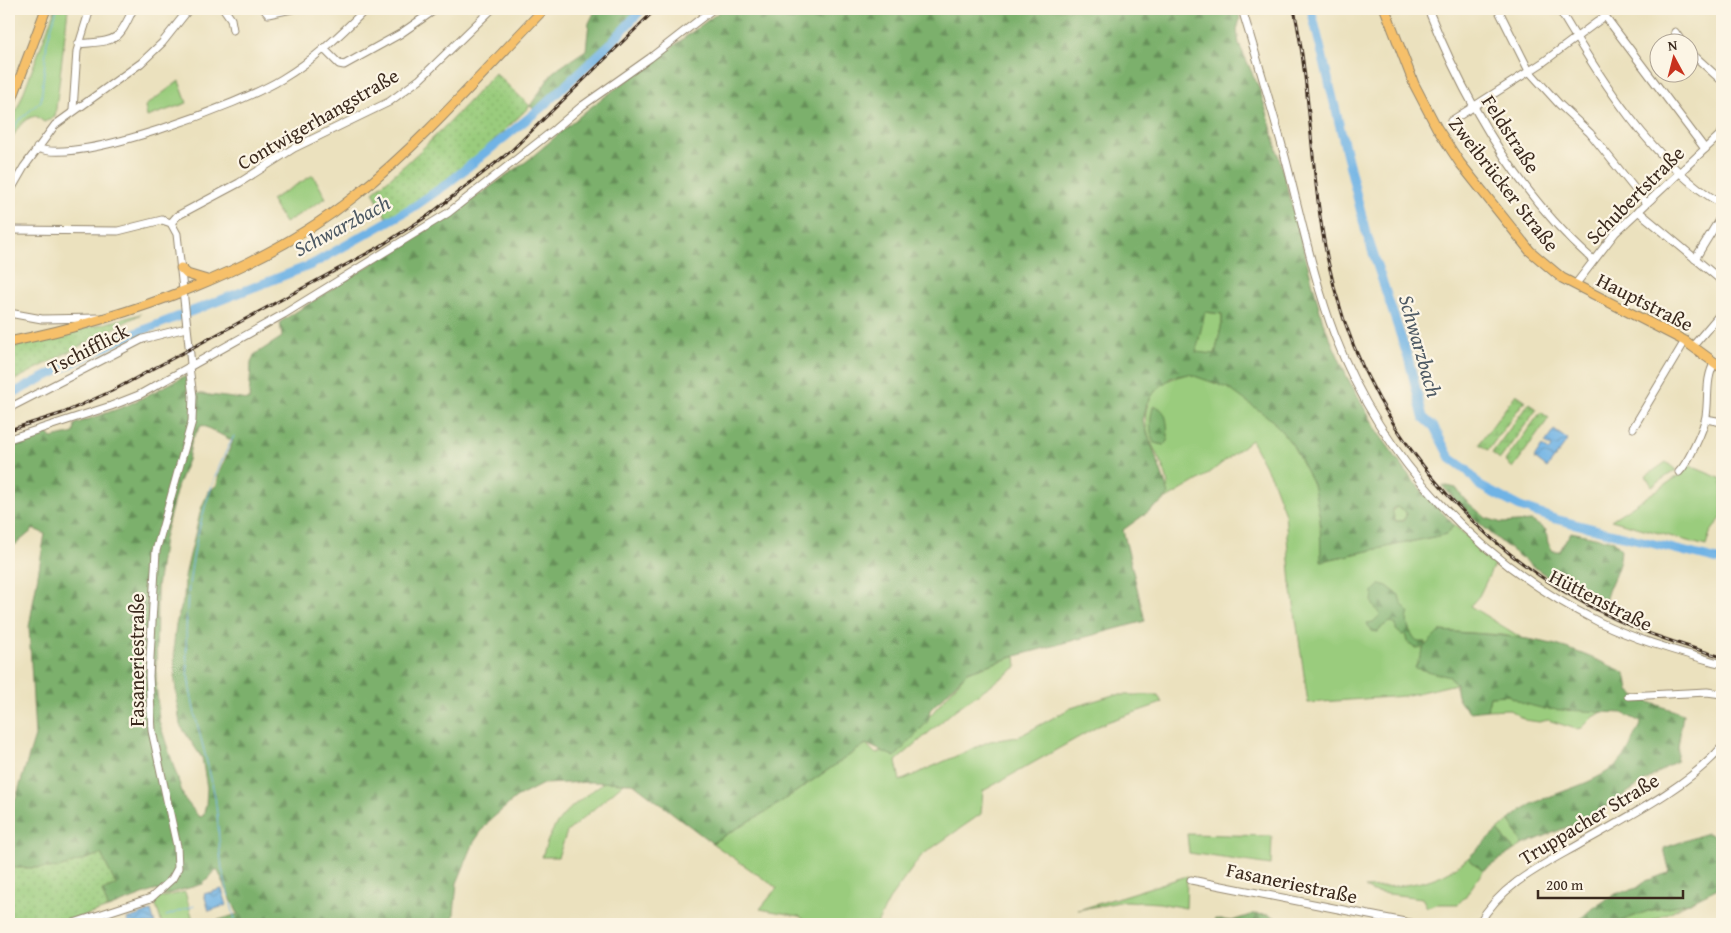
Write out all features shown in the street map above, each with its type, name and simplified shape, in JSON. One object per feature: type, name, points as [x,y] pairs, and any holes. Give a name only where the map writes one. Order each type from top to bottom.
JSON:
[{"type":"main road","points":[[9,107],[46,9]]},
{"type":"main road","points":[[9,342],[102,317],[183,290],[271,252],[325,219],[356,195],[419,139],[544,9]]},
{"type":"main road","name":"Zweibrücker Straße","points":[[1385,9],[1420,97],[1452,152],[1530,252],[1553,272],[1574,285]]},
{"type":"main road","points":[[181,268],[187,274],[207,280]]},
{"type":"main road","name":"Hauptstraße","points":[[1574,285],[1689,344],[1722,368]]},
{"type":"street","points":[[73,110],[78,44],[90,9]]},
{"type":"street","points":[[78,44],[116,39],[122,33],[133,9]]},
{"type":"street","points":[[9,193],[55,125],[73,110],[141,63],[162,43],[189,9]]},
{"type":"street","points":[[224,9],[231,19],[233,30]]},
{"type":"street","points":[[264,9],[268,14],[292,9]]},
{"type":"street","points":[[38,148],[48,151],[84,148],[134,138],[256,92],[292,72],[324,49],[366,9]]},
{"type":"street","points":[[324,49],[339,64],[348,64],[421,21],[436,9]]},
{"type":"street","name":"Contwigerhangstraße","points":[[171,222],[177,216],[239,183],[294,148],[389,102],[420,79],[492,9]]},
{"type":"street","points":[[9,439],[58,424],[139,395],[284,314],[448,213],[582,106],[650,58],[713,9]]},
{"type":"street","name":"Hüttenstraße","points":[[1242,9],[1280,137],[1321,292],[1348,364],[1373,414],[1415,476],[1456,521],[1501,560],[1550,594],[1599,622],[1659,646],[1722,664]]},
{"type":"street","name":"Feldstraße","points":[[1428,9],[1459,81],[1473,107],[1526,187],[1568,236],[1594,260]]},
{"type":"street","points":[[1498,9],[1529,71],[1553,98],[1590,133],[1646,203]]},
{"type":"street","points":[[1559,9],[1615,96],[1678,173],[1722,204]]},
{"type":"street","points":[[1451,121],[1576,38],[1606,12],[1704,149]]},
{"type":"street","points":[[1698,59],[1722,81]]},
{"type":"street","name":"Schubertstraße","points":[[1574,285],[1611,237],[1722,132]]},
{"type":"street","points":[[1638,212],[1722,281]]},
{"type":"street","points":[[1696,259],[1722,215]]},
{"type":"street","points":[[9,230],[118,231],[138,228],[158,221],[171,222],[177,234],[190,366]]},
{"type":"street","points":[[1633,428],[1689,344],[1722,312]]},
{"type":"street","points":[[9,313],[42,319],[102,317]]},
{"type":"street","name":"Tschifflick","points":[[9,408],[143,339],[186,325]]},
{"type":"street","points":[[1678,472],[1687,461],[1706,418],[1708,384],[1715,362]]},
{"type":"street","name":"Fasaneriestraße","points":[[72,924],[151,898],[172,879],[178,868],[178,852],[152,731],[149,666],[156,551],[192,421],[193,396],[190,366]]},
{"type":"street","points":[[1706,418],[1722,422]]},
{"type":"street","points":[[1628,696],[1707,692],[1722,694]]},
{"type":"street","name":"Truppacher Straße","points":[[1480,923],[1497,900],[1522,878],[1623,820],[1662,795],[1705,764],[1722,747]]},
{"type":"street","name":"Fasaneriestraße","points":[[1191,880],[1416,924]]},
{"type":"street","points":[[1453,924],[1480,923]]},
{"type":"green space","points":[[55,9],[68,9],[55,117],[44,122],[36,116],[26,120],[19,127],[9,145],[9,131]]},
{"type":"green space","points":[[596,9],[648,9],[540,114],[530,106],[553,72],[586,50],[589,23]]},
{"type":"green space","points":[[723,9],[1237,9],[1240,19],[1237,30],[1239,44],[1259,88],[1268,116],[1323,322],[1347,377],[1379,434],[1414,482],[1454,525],[1447,534],[1321,561],[1320,518],[1313,484],[1292,444],[1272,420],[1228,388],[1189,374],[1172,377],[1156,390],[1147,403],[1143,421],[1169,494],[1163,501],[1123,530],[1145,621],[1012,657],[967,672],[930,710],[928,721],[895,757],[866,744],[772,808],[712,843],[633,783],[543,784],[516,798],[488,822],[474,842],[457,883],[453,924],[205,924],[238,914],[217,869],[203,884],[164,895],[156,890],[108,908],[102,891],[116,885],[101,854],[59,868],[9,868],[9,807],[15,801],[35,736],[29,627],[45,534],[34,529],[9,550],[9,443],[47,432],[52,438],[74,433],[75,424],[126,406],[183,377],[186,377],[194,393],[249,400],[251,363],[254,355],[282,337],[280,322],[463,206],[527,161],[587,110]],"holes":[[[1205,312],[1222,314],[1222,323],[1215,354],[1196,352]],[[202,425],[233,441],[219,473],[217,485],[208,492],[201,509],[185,576],[184,598],[176,624],[174,642],[175,682],[180,725],[202,758],[207,788],[203,816],[199,817],[184,798],[159,721],[156,681],[157,588],[164,538],[178,484],[188,460],[192,439]],[[1396,507],[1404,510],[1407,514],[1403,521],[1395,521],[1392,509]]]},
{"type":"green space","points":[[495,73],[530,106],[463,168],[408,208],[388,220],[373,192],[436,135]]},
{"type":"green space","points":[[179,81],[187,103],[147,117],[145,106]]},
{"type":"green space","points":[[313,175],[326,198],[285,223],[271,200]]},
{"type":"green space","points":[[1204,312],[1222,314],[1222,323],[1215,354],[1196,353]]},
{"type":"green space","points":[[141,314],[9,383],[9,348]]},
{"type":"green space","points":[[1189,374],[1229,388],[1256,406],[1280,429],[1300,456],[1307,470],[1318,503],[1322,561],[1447,534],[1454,525],[1496,561],[1479,596],[1470,606],[1525,640],[1503,635],[1440,631],[1450,677],[1456,684],[1404,696],[1308,703],[1291,584],[1285,514],[1272,479],[1251,440],[1207,475],[1163,501],[1168,490],[1167,478],[1150,439],[1146,424],[1146,409],[1153,394],[1160,386],[1173,378]]},
{"type":"green space","points":[[1516,394],[1525,400],[1488,450],[1479,444]]},
{"type":"green space","points":[[1529,403],[1537,409],[1500,459],[1492,453]]},
{"type":"green space","points":[[1156,406],[1163,412],[1166,420],[1168,440],[1164,445],[1154,443],[1151,435],[1151,416],[1153,407]]},
{"type":"green space","points":[[1541,412],[1549,418],[1513,468],[1505,461]]},
{"type":"green space","points":[[1666,462],[1676,470],[1652,486],[1646,476]]},
{"type":"green space","points":[[1688,465],[1722,479],[1722,517],[1710,533],[1706,546],[1611,520],[1680,475]]},
{"type":"green space","points":[[1443,485],[1456,488],[1465,500],[1486,518],[1502,523],[1532,521],[1546,530],[1548,543],[1553,551],[1559,551],[1571,532],[1614,541],[1621,548],[1619,564],[1608,590],[1605,604],[1597,607],[1535,568],[1479,523]]},
{"type":"green space","points":[[1396,507],[1402,507],[1406,514],[1402,521],[1396,521],[1392,517],[1392,511]]},
{"type":"green space","points":[[1381,584],[1399,595],[1401,603],[1409,613],[1407,621],[1413,636],[1418,642],[1425,642],[1425,646],[1440,631],[1513,637],[1556,645],[1591,657],[1624,672],[1627,677],[1629,691],[1634,695],[1683,714],[1676,761],[1587,819],[1523,845],[1510,820],[1525,808],[1587,782],[1616,765],[1627,753],[1641,722],[1622,713],[1545,709],[1525,704],[1508,695],[1490,696],[1487,710],[1470,712],[1459,700],[1456,693],[1456,684],[1450,677],[1415,668],[1424,647],[1418,649],[1407,642],[1405,634],[1402,635],[1396,630],[1396,625],[1391,622],[1383,626],[1378,632],[1371,631],[1367,623],[1373,622],[1380,615],[1372,603],[1373,592]]},
{"type":"green space","points":[[1016,656],[1017,667],[956,709],[896,761],[900,781],[990,741],[1018,737],[1071,708],[1113,695],[1158,695],[1162,703],[1104,723],[983,791],[981,814],[922,855],[891,897],[877,924],[811,924],[799,916],[760,909],[777,888],[712,843],[772,808],[866,744],[876,754],[884,750],[895,757],[967,672]]},
{"type":"green space","points":[[1508,695],[1531,705],[1555,709],[1604,711],[1592,718],[1582,728],[1576,729],[1548,720],[1539,722],[1525,720],[1508,709],[1487,710],[1490,696]]},
{"type":"green space","points":[[604,782],[624,783],[567,832],[558,857],[542,857],[558,822],[573,806]]},
{"type":"green space","points":[[1510,820],[1523,845],[1514,850],[1498,830]]},
{"type":"green space","points":[[1498,830],[1514,850],[1483,871],[1468,858]]},
{"type":"green space","points":[[1707,833],[1722,838],[1722,886],[1688,903],[1648,911],[1613,924],[1575,924],[1589,911],[1615,894],[1637,888],[1646,881],[1668,873],[1669,869],[1664,848]]},
{"type":"green space","points":[[1187,834],[1272,836],[1271,865],[1189,853]]},
{"type":"green space","points":[[101,854],[116,885],[102,891],[108,908],[60,924],[9,924],[9,868],[59,868]]},
{"type":"green space","points":[[1468,858],[1483,871],[1458,904],[1436,904],[1427,907],[1422,898],[1373,892],[1365,888],[1407,885],[1432,879],[1456,867]]},
{"type":"green space","points":[[1187,876],[1186,908],[1159,903],[1125,901],[1078,910]]},
{"type":"green space","points":[[185,892],[194,923],[162,924],[154,899]]},
{"type":"green space","points":[[1688,903],[1647,924],[1613,924],[1648,911]]},
{"type":"green space","points":[[1253,914],[1269,915],[1291,924],[1213,924],[1215,919],[1232,921]]},
{"type":"water","points":[[1554,430],[1568,440],[1547,468],[1534,458],[1542,446],[1549,451],[1551,447],[1545,443]]},
{"type":"water","points":[[222,889],[227,905],[209,911],[204,894]]},
{"type":"water","points":[[151,911],[155,924],[128,924],[127,919]]},
{"type":"waterway","name":"Schwarzbach","points":[[9,138],[18,121],[41,101],[47,42],[57,9]]},
{"type":"waterway","name":"Schwarzbach","points":[[9,395],[123,338],[311,265],[412,208],[447,184],[541,108],[611,43],[642,9]]},
{"type":"waterway","name":"Schwarzbach","points":[[1311,9],[1365,229],[1409,361],[1423,417],[1434,427],[1450,458],[1467,470],[1480,486],[1520,507],[1555,519],[1722,561]]},
{"type":"waterway","points":[[234,436],[221,462],[201,521],[189,584],[186,646],[190,691],[215,797],[222,869],[236,924]]},
{"type":"waterway","points":[[166,916],[194,906]]},
{"type":"railway","points":[[9,430],[63,413],[112,391],[379,247],[429,215],[511,151],[656,9]]},
{"type":"railway","points":[[1294,9],[1300,40],[1322,230],[1328,261],[1344,319],[1366,374],[1395,426],[1429,473],[1469,517],[1513,556],[1562,590],[1615,619],[1654,635],[1722,657]]}]
